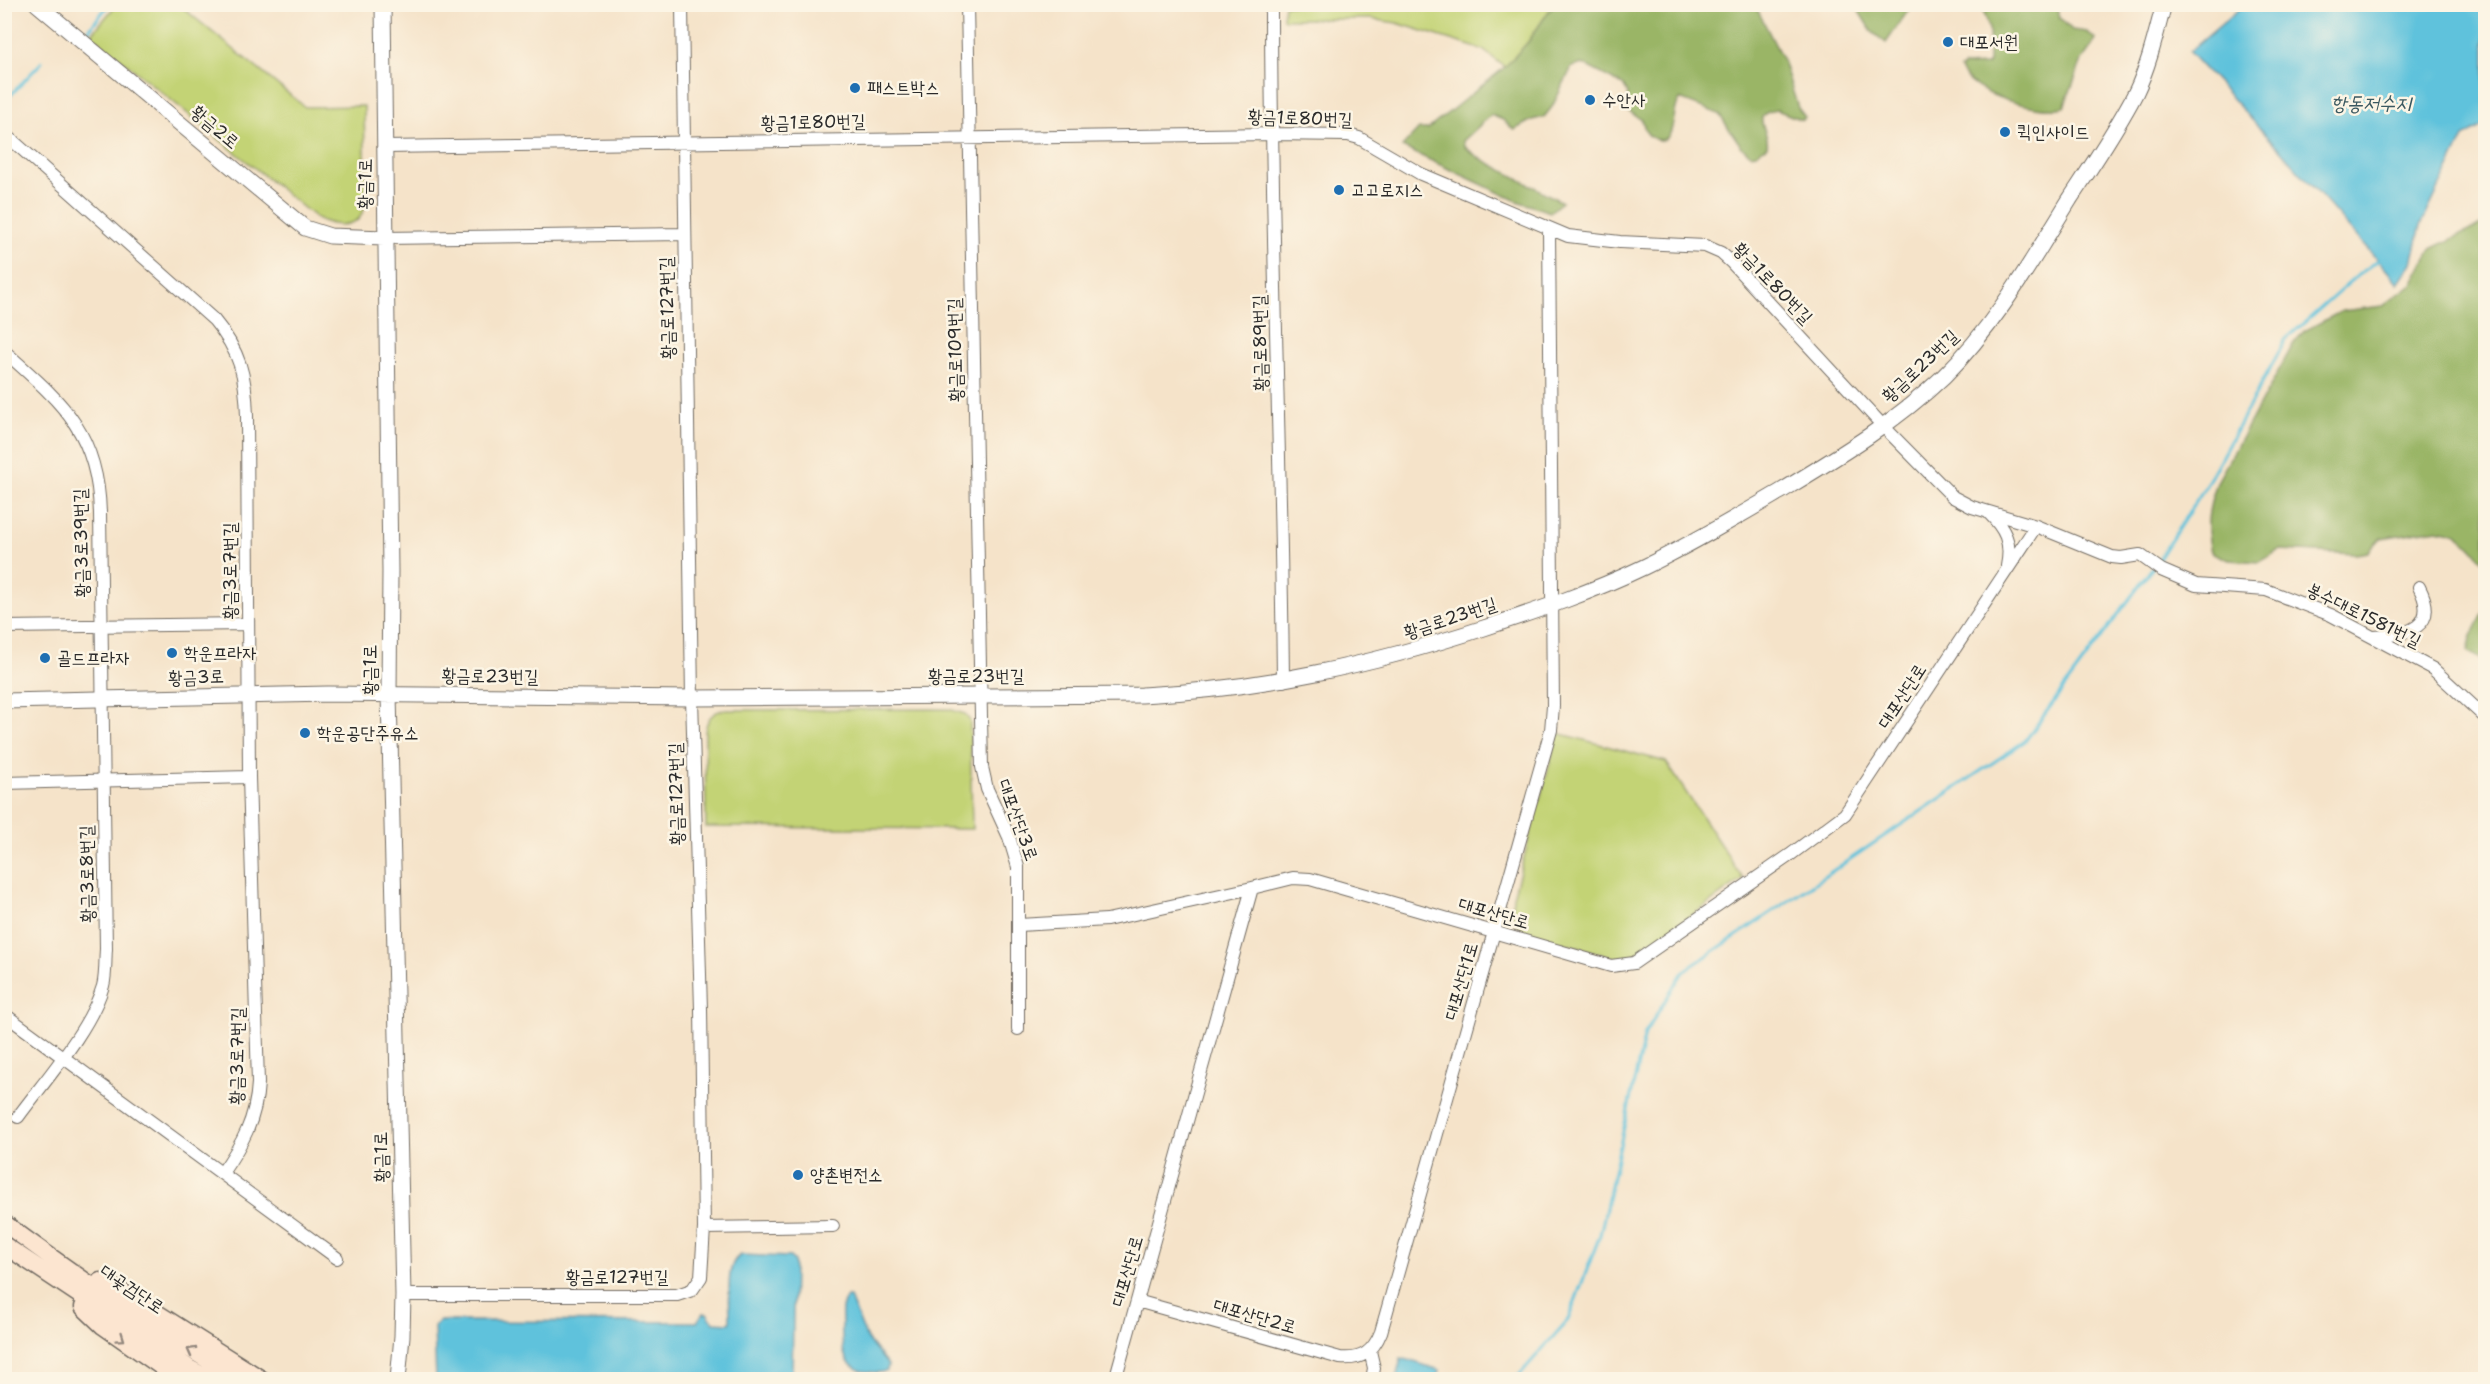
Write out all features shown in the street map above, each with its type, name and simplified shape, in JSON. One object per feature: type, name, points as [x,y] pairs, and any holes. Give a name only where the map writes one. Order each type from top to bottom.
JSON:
[{"type":"main road","name":"대곶검단로","points":[[4,1223],[172,1340],[242,1380]]},
{"type":"main road","name":"대곶검단로","points":[[4,1245],[189,1368],[211,1380]]},
{"type":"main road","points":[[47,1255],[132,1297],[263,1380]]},
{"type":"main road","points":[[45,1272],[103,1326],[180,1380]]},
{"type":"street","name":"황금2로","points":[[37,4],[305,228],[330,236],[384,238]]},
{"type":"street","name":"황금1로","points":[[383,4],[384,238],[390,571],[389,694],[403,1295],[398,1380]]},
{"type":"street","name":"황금로127번길","points":[[403,1295],[685,1294],[698,1285],[701,1277],[704,1228],[701,1009],[692,698],[682,4]]},
{"type":"street","name":"황금로109번길","points":[[967,4],[981,695]]},
{"type":"street","name":"황금로89번길","points":[[1271,4],[1271,134],[1278,331],[1283,681]]},
{"type":"street","name":"황금로23번길","points":[[389,694],[692,698],[1164,694],[1283,681],[1407,653],[1552,606],[1641,568],[1690,544],[1821,467],[1883,426],[1945,375],[1984,331],[2022,277],[2136,91],[2154,45],[2164,4]]},
{"type":"street","name":"황금3로7번길","points":[[4,133],[200,307],[224,332],[234,348],[243,372],[246,389],[249,777],[257,1097],[251,1126],[222,1173]]},
{"type":"street","name":"황금1로80번길","points":[[385,147],[1271,134],[1348,135],[1359,138],[1421,174],[1549,230],[1591,240],[1705,246],[1721,254],[1883,426],[1953,496],[1972,507],[2036,526],[2112,557],[2144,556]]},
{"type":"street","points":[[1549,230],[1552,606]]},
{"type":"street","points":[[384,238],[684,234]]},
{"type":"street","name":"황금3로39번길","points":[[4,351],[61,404],[83,436],[91,454],[100,493],[102,699]]},
{"type":"street","points":[[1988,511],[2000,523],[2007,535],[2009,548],[2006,571]]},
{"type":"street","name":"대포산단로","points":[[1114,1380],[1252,888],[1300,878],[1611,966],[1626,966],[1647,956],[1838,820],[1851,806],[2036,526]]},
{"type":"street","name":"봉수대로1581번길","points":[[2144,556],[2161,570],[2196,585],[2266,590],[2331,615],[2433,669],[2486,718]]},
{"type":"street","points":[[2373,637],[2406,633],[2421,622],[2426,613],[2427,602],[2419,587]]},
{"type":"street","name":"대포산단1로","points":[[1367,1353],[1378,1339],[1385,1321],[1551,730],[1553,706],[1552,606]]},
{"type":"street","points":[[4,627],[248,624]]},
{"type":"street","name":"황금3로","points":[[4,701],[389,694]]},
{"type":"street","name":"대포산단3로","points":[[981,695],[984,778],[1009,837],[1018,867],[1018,1029]]},
{"type":"street","name":"황금3로8번길","points":[[18,1118],[93,1010],[103,984],[106,949],[102,699]]},
{"type":"street","points":[[4,783],[249,777]]},
{"type":"street","points":[[1019,925],[1107,920],[1252,888]]},
{"type":"street","points":[[4,1014],[337,1258]]},
{"type":"street","points":[[704,1228],[833,1226]]},
{"type":"street","name":"대포산단2로","points":[[1137,1301],[1327,1355],[1349,1359],[1367,1353]]},
{"type":"street","name":"황금1로","points":[[402,1336],[408,1380]]},
{"type":"street","points":[[1367,1353],[1374,1368],[1372,1380]]},
{"type":"green space","points":[[116,5],[179,5],[305,107],[364,106],[366,205],[359,219],[348,224],[337,224],[315,217],[91,35]]},
{"type":"green space","points":[[1284,5],[1553,5],[1528,42],[1505,67],[1483,50],[1397,23],[1370,19],[1283,19]]},
{"type":"green space","points":[[1553,5],[1755,5],[1783,60],[1798,108],[1805,117],[1802,120],[1777,110],[1763,115],[1762,124],[1767,146],[1750,154],[1741,146],[1719,114],[1680,99],[1677,103],[1671,132],[1662,140],[1655,139],[1647,134],[1642,120],[1628,111],[1626,106],[1628,94],[1623,85],[1583,64],[1572,67],[1552,107],[1544,117],[1532,120],[1514,130],[1503,120],[1491,115],[1463,141],[1464,146],[1478,157],[1562,202],[1550,212],[1517,201],[1402,147],[1419,129],[1428,129],[1505,67],[1528,42]]},
{"type":"green space","points":[[1855,5],[1912,5],[1886,43],[1871,31]]},
{"type":"green space","points":[[1978,5],[2056,5],[2059,17],[2072,30],[2087,32],[2096,40],[2082,60],[2064,107],[2023,105],[1991,94],[1967,79],[1960,69],[1964,66],[1987,65],[1989,62],[1988,25]]},
{"type":"green space","points":[[2485,223],[2485,562],[2457,533],[2437,529],[2381,538],[2368,552],[2356,554],[2279,550],[2260,562],[2229,560],[2211,552],[2208,517],[2217,482],[2294,343],[2304,331],[2342,311],[2383,306],[2413,283],[2431,249]]},
{"type":"green space","points":[[2485,610],[2485,663],[2468,651],[2471,638]]},
{"type":"green space","points":[[948,709],[965,714],[970,721],[972,829],[706,827],[705,732],[708,720],[715,713],[723,710]]},
{"type":"green space","points":[[1558,733],[1666,762],[1743,879],[1633,957],[1615,958],[1532,934],[1521,928],[1513,916],[1513,897]]},
{"type":"water","name":"항동저수지","points":[[2244,5],[2485,5],[2485,124],[2464,137],[2421,225],[2412,263],[2398,283],[2281,151],[2189,52]]},
{"type":"water","points":[[741,1255],[790,1257],[794,1261],[792,1379],[436,1379],[434,1326],[440,1321],[697,1322],[703,1313],[707,1313],[713,1322],[730,1323],[730,1275],[735,1259]]},
{"type":"water","points":[[847,1297],[850,1297],[867,1339],[888,1365],[887,1370],[863,1371],[855,1368],[846,1359],[843,1346],[842,1313]]},
{"type":"water","points":[[1401,1358],[1440,1370],[1437,1379],[1396,1379]]},
{"type":"waterway","points":[[88,31],[109,4]]},
{"type":"waterway","points":[[4,102],[42,62]]},
{"type":"waterway","points":[[2157,562],[2205,487],[2286,339],[2358,275],[2379,260]]},
{"type":"waterway","points":[[1515,1380],[1568,1320],[1600,1235],[1645,1033],[1683,972],[2025,741],[2153,567]]},
{"type":"place","name":"대포서원","points":[[1948,42]]},
{"type":"place","name":"패스트박스","points":[[855,88]]},
{"type":"place","name":"수안사","points":[[1590,100]]},
{"type":"place","name":"퀵인사이드","points":[[2005,132]]},
{"type":"place","name":"고고로지스","points":[[1339,190]]},
{"type":"place","name":"학운프라자","points":[[172,653]]},
{"type":"place","name":"골드프라자","points":[[45,658]]},
{"type":"place","name":"학운공단주유소","points":[[305,733]]},
{"type":"place","name":"양촌변전소","points":[[798,1175]]}]
